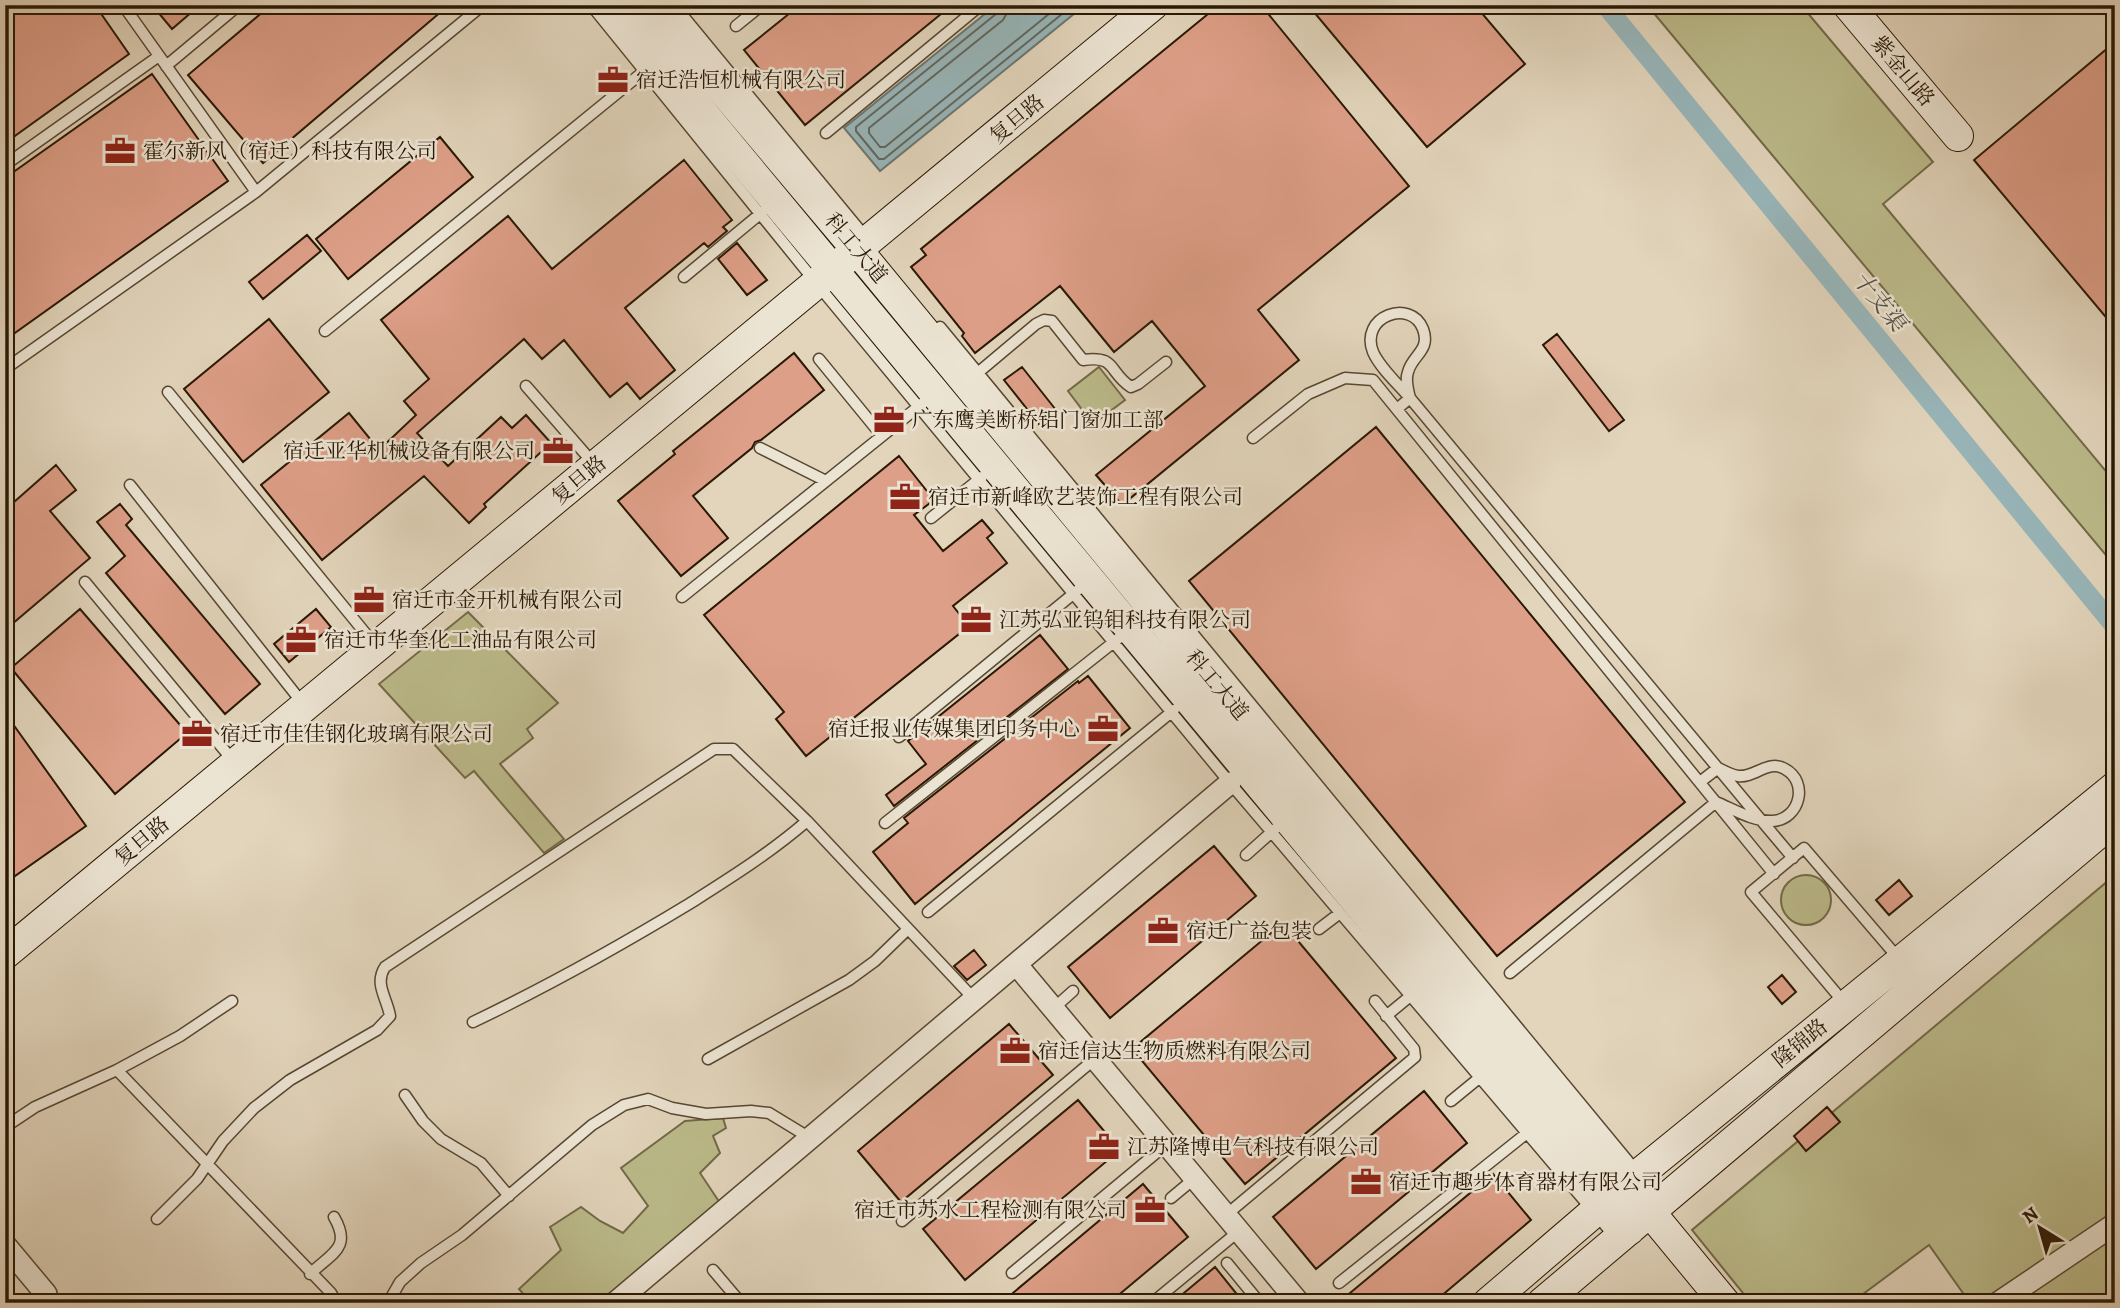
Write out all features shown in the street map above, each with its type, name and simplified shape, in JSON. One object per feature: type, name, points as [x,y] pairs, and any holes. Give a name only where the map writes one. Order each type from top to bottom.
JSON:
[{"type":"street","name":"科工大道","points":[[613,5],[651,65],[825,277],[948,391],[1640,1220],[1726,1303]]},
{"type":"street","name":"科工大道","points":[[651,5],[868,247],[948,391],[987,473],[1487,1072],[1617,1192]]},
{"type":"street","name":"复旦路","points":[[5,954],[825,277],[868,247],[1153,5]]},
{"type":"street","name":"紫金山路","points":[[1848,5],[1958,136]]},
{"type":"street","points":[[615,1303],[1230,783]]},
{"type":"street","name":"隆锦路","points":[[1488,1303],[1617,1192],[2115,787]]},
{"type":"street","name":"隆锦路","points":[[1542,1303],[2115,819]]},
{"type":"street","points":[[1016,964],[1299,1303]]},
{"type":"street","points":[[1998,1303],[2115,1224]]},
{"type":"street","points":[[5,1245],[46,1294]]},
{"type":"lane","points":[[123,5],[256,192]]},
{"type":"lane","points":[[5,165],[162,61],[239,5]]},
{"type":"lane","points":[[5,369],[256,192],[483,5]]},
{"type":"lane","points":[[325,331],[651,65],[591,5]]},
{"type":"lane","points":[[674,5],[868,247]]},
{"type":"lane","points":[[736,26],[762,5]]},
{"type":"lane","points":[[825,133],[981,5]]},
{"type":"lane","points":[[684,277],[768,207]]},
{"type":"lane","points":[[928,313],[948,391]]},
{"type":"lane","points":[[1410,398],[1406,375],[1421,354],[1425,341],[1419,322],[1403,313],[1378,321],[1371,334],[1375,356],[1793,858]]},
{"type":"lane","points":[[682,597],[882,436],[1044,320],[1052,321],[1083,360],[1098,357],[1107,360],[1131,387],[1166,362]]},
{"type":"lane","points":[[1373,380],[1375,356]]},
{"type":"lane","points":[[819,359],[882,436]]},
{"type":"lane","points":[[1253,438],[1308,394],[1345,378],[1373,380],[1773,874]]},
{"type":"lane","points":[[526,386],[596,466]]},
{"type":"lane","points":[[168,392],[377,647]]},
{"type":"lane","points":[[1397,408],[1410,398]]},
{"type":"lane","points":[[760,448],[826,481]]},
{"type":"lane","points":[[931,518],[987,473]]},
{"type":"lane","points":[[130,485],[305,706]]},
{"type":"lane","points":[[85,582],[236,763]]},
{"type":"lane","points":[[899,737],[1081,587]]},
{"type":"lane","points":[[885,823],[1121,635]]},
{"type":"lane","points":[[928,912],[1180,705],[1230,783],[1279,825],[1340,913],[1418,990],[1387,1016]]},
{"type":"lane","points":[[157,1219],[197,1180],[223,1141],[254,1108],[290,1080],[377,1030],[390,1016],[388,1004],[380,988],[379,976],[385,967],[714,749],[733,749],[807,821],[974,999]]},
{"type":"lane","points":[[1700,782],[1718,768]]},
{"type":"lane","points":[[1716,802],[1761,820],[1785,819],[1797,805],[1800,795],[1799,785],[1784,768],[1761,768],[1745,776],[1737,776],[1718,768]]},
{"type":"lane","points":[[1510,973],[1716,802]]},
{"type":"lane","points":[[473,1022],[556,982],[615,949],[775,848],[807,821]]},
{"type":"lane","points":[[1246,855],[1279,825]]},
{"type":"lane","points":[[1846,1005],[1751,892],[1804,848],[1901,961]]},
{"type":"lane","points":[[1319,929],[1340,913]]},
{"type":"lane","points":[[708,1059],[849,980],[875,961],[908,929]]},
{"type":"lane","points":[[1054,1008],[1073,991]]},
{"type":"lane","points":[[5,1128],[35,1107],[117,1070],[180,1036],[232,1002]]},
{"type":"lane","points":[[1152,1303],[1233,1223],[1410,1064],[1415,1057],[1414,1049],[1375,1002]]},
{"type":"lane","points":[[902,1221],[1096,1058]]},
{"type":"lane","points":[[117,1070],[337,1303]]},
{"type":"lane","points":[[1451,1101],[1487,1072],[1527,1133],[1617,1192],[1640,1220]]},
{"type":"lane","points":[[405,1095],[422,1121],[441,1139],[481,1163],[509,1196]]},
{"type":"lane","points":[[388,1303],[400,1282],[421,1264],[462,1235],[592,1125],[624,1105],[648,1099],[672,1108],[706,1114],[751,1111],[769,1113],[810,1138]]},
{"type":"lane","points":[[1339,1283],[1527,1133]]},
{"type":"lane","points":[[1013,1273],[1167,1144]]},
{"type":"lane","points":[[1171,1198],[1195,1178]]},
{"type":"lane","points":[[310,1274],[338,1248],[342,1239],[342,1230],[334,1217]]},
{"type":"lane","points":[[1227,1263],[1260,1303]]},
{"type":"lane","points":[[713,1270],[741,1303]]},
{"type":"shaded area","points":[[1647,5],[1801,5],[1933,162],[1883,204],[2115,482],[2115,566]]},
{"type":"shaded area","points":[[1099,367],[1125,400],[1093,424],[1068,391]]},
{"type":"shaded area","points":[[468,612],[558,703],[527,729],[533,738],[500,764],[564,839],[544,853],[474,771],[465,778],[379,684]]},
{"type":"shaded area","points":[[1806,875],[1824,882],[1831,900],[1824,918],[1806,925],[1788,918],[1781,900],[1788,882]]},
{"type":"shaded area","points":[[2115,875],[2115,1303],[1970,1303],[1929,1245],[1851,1303],[1751,1303],[1692,1230]]},
{"type":"shaded area","points":[[723,1118],[726,1128],[713,1136],[720,1153],[700,1173],[720,1203],[601,1303],[531,1303],[519,1289],[561,1250],[550,1227],[581,1207],[623,1233],[648,1206],[621,1168],[685,1121]]},
{"type":"water","points":[[996,5],[1085,5],[880,171],[844,128]]},
{"type":"building","points":[[5,5],[95,5],[129,54],[5,143]]},
{"type":"building","points":[[152,5],[200,5],[172,29]]},
{"type":"building","points":[[271,5],[449,5],[263,163],[188,75]]},
{"type":"building","points":[[800,5],[952,5],[805,125],[744,50]]},
{"type":"building","points":[[1219,5],[1261,5],[1409,186],[1258,310],[1299,360],[1122,505],[1096,475],[1205,386],[1152,321],[1114,352],[1060,286],[975,353],[962,336],[964,333],[911,267],[926,255],[921,249]]},
{"type":"building","points":[[1308,5],[1475,5],[1525,64],[1427,147]]},
{"type":"building","points":[[2115,42],[2115,328],[1974,160]]},
{"type":"building","points":[[152,74],[228,181],[5,340],[5,178]]},
{"type":"building","points":[[440,137],[473,177],[348,279],[316,239]]},
{"type":"building","points":[[684,160],[732,220],[723,227],[727,231],[708,247],[704,243],[625,308],[675,370],[640,399],[627,383],[610,397],[564,340],[542,359],[524,339],[417,433],[448,466],[501,417],[512,428],[526,415],[551,443],[484,504],[486,507],[469,523],[424,476],[322,560],[261,485],[349,413],[379,450],[416,415],[404,401],[429,379],[381,320],[508,216],[552,269]]},
{"type":"building","points":[[307,235],[321,251],[263,299],[249,282]]},
{"type":"building","points":[[737,243],[767,280],[747,295],[718,259]]},
{"type":"building","points":[[269,319],[329,392],[243,462],[184,389]]},
{"type":"building","points":[[1557,334],[1624,420],[1609,431],[1543,345]]},
{"type":"building","points":[[794,353],[824,390],[755,442],[752,448],[693,496],[728,538],[681,576],[618,501],[675,454],[673,451]]},
{"type":"building","points":[[1022,367],[1056,410],[1039,424],[1004,380]]},
{"type":"building","points":[[1376,427],[1685,802],[1497,956],[1189,581]]},
{"type":"building","points":[[899,456],[934,500],[914,515],[943,551],[982,520],[993,533],[987,538],[1007,563],[953,606],[969,626],[806,756],[776,719],[784,712],[704,615]]},
{"type":"building","points":[[56,465],[76,490],[50,511],[90,558],[5,630],[5,510]]},
{"type":"building","points":[[120,504],[132,519],[126,525],[260,684],[225,714],[106,573],[125,556],[97,522]]},
{"type":"building","points":[[80,609],[187,733],[115,794],[11,668]]},
{"type":"building","points":[[316,609],[331,627],[289,662],[274,644]]},
{"type":"building","points":[[1040,635],[1068,669],[894,806],[886,795],[926,764],[908,741]]},
{"type":"building","points":[[1088,676],[1130,728],[915,904],[873,852],[908,823],[904,818],[1078,681],[1079,683]]},
{"type":"building","points":[[5,713],[86,826],[5,883]]},
{"type":"building","points":[[1214,846],[1256,896],[1110,1018],[1068,967]]},
{"type":"building","points":[[1899,880],[1912,896],[1889,915],[1876,900]]},
{"type":"building","points":[[1283,923],[1396,1058],[1245,1184],[1132,1049]]},
{"type":"building","points":[[974,950],[986,965],[967,980],[954,966]]},
{"type":"building","points":[[1782,975],[1796,992],[1782,1004],[1768,987]]},
{"type":"building","points":[[1009,1024],[1053,1075],[901,1202],[858,1151]]},
{"type":"building","points":[[1424,1091],[1467,1143],[1316,1269],[1273,1217]]},
{"type":"building","points":[[1078,1100],[1120,1150],[965,1280],[923,1229]]},
{"type":"building","points":[[1827,1107],[1840,1122],[1806,1151],[1794,1136]]},
{"type":"building","points":[[1493,1174],[1531,1220],[1433,1303],[1338,1303]]},
{"type":"building","points":[[1143,1184],[1188,1237],[1109,1303],[1001,1303]]},
{"type":"building","points":[[1215,1267],[1244,1303],[1172,1303]]},
{"type":"waterway","name":"十支渠","points":[[1605,5],[2115,627]]},
{"type":"place","name":"宿迁浩恒机械有限公司","points":[[613,80]]},
{"type":"place","name":"霍尔新风（宿迁）科技有限公司","points":[[120,151]]},
{"type":"place","name":"广东鹰美断桥铝门窗加工部","points":[[889,420]]},
{"type":"place","name":"宿迁亚华机械设备有限公司","points":[[558,451]]},
{"type":"place","name":"宿迁市新峰欧艺装饰工程有限公司","points":[[905,497]]},
{"type":"place","name":"宿迁市金开机械有限公司","points":[[369,600]]},
{"type":"place","name":"江苏弘亚钨钼科技有限公司","points":[[976,620]]},
{"type":"place","name":"宿迁市华奎化工油品有限公司","points":[[301,640]]},
{"type":"place","name":"宿迁报业传媒集团印务中心","points":[[1103,729]]},
{"type":"place","name":"宿迁市佳佳钢化玻璃有限公司","points":[[197,734]]},
{"type":"place","name":"宿迁广益包装","points":[[1163,931]]},
{"type":"place","name":"宿迁信达生物质燃料有限公司","points":[[1015,1051]]},
{"type":"place","name":"江苏隆博电气科技有限公司","points":[[1104,1147]]},
{"type":"place","name":"宿迁市趣步体育器材有限公司","points":[[1366,1182]]},
{"type":"place","name":"宿迁市苏水工程检测有限公司","points":[[1150,1210]]}]
